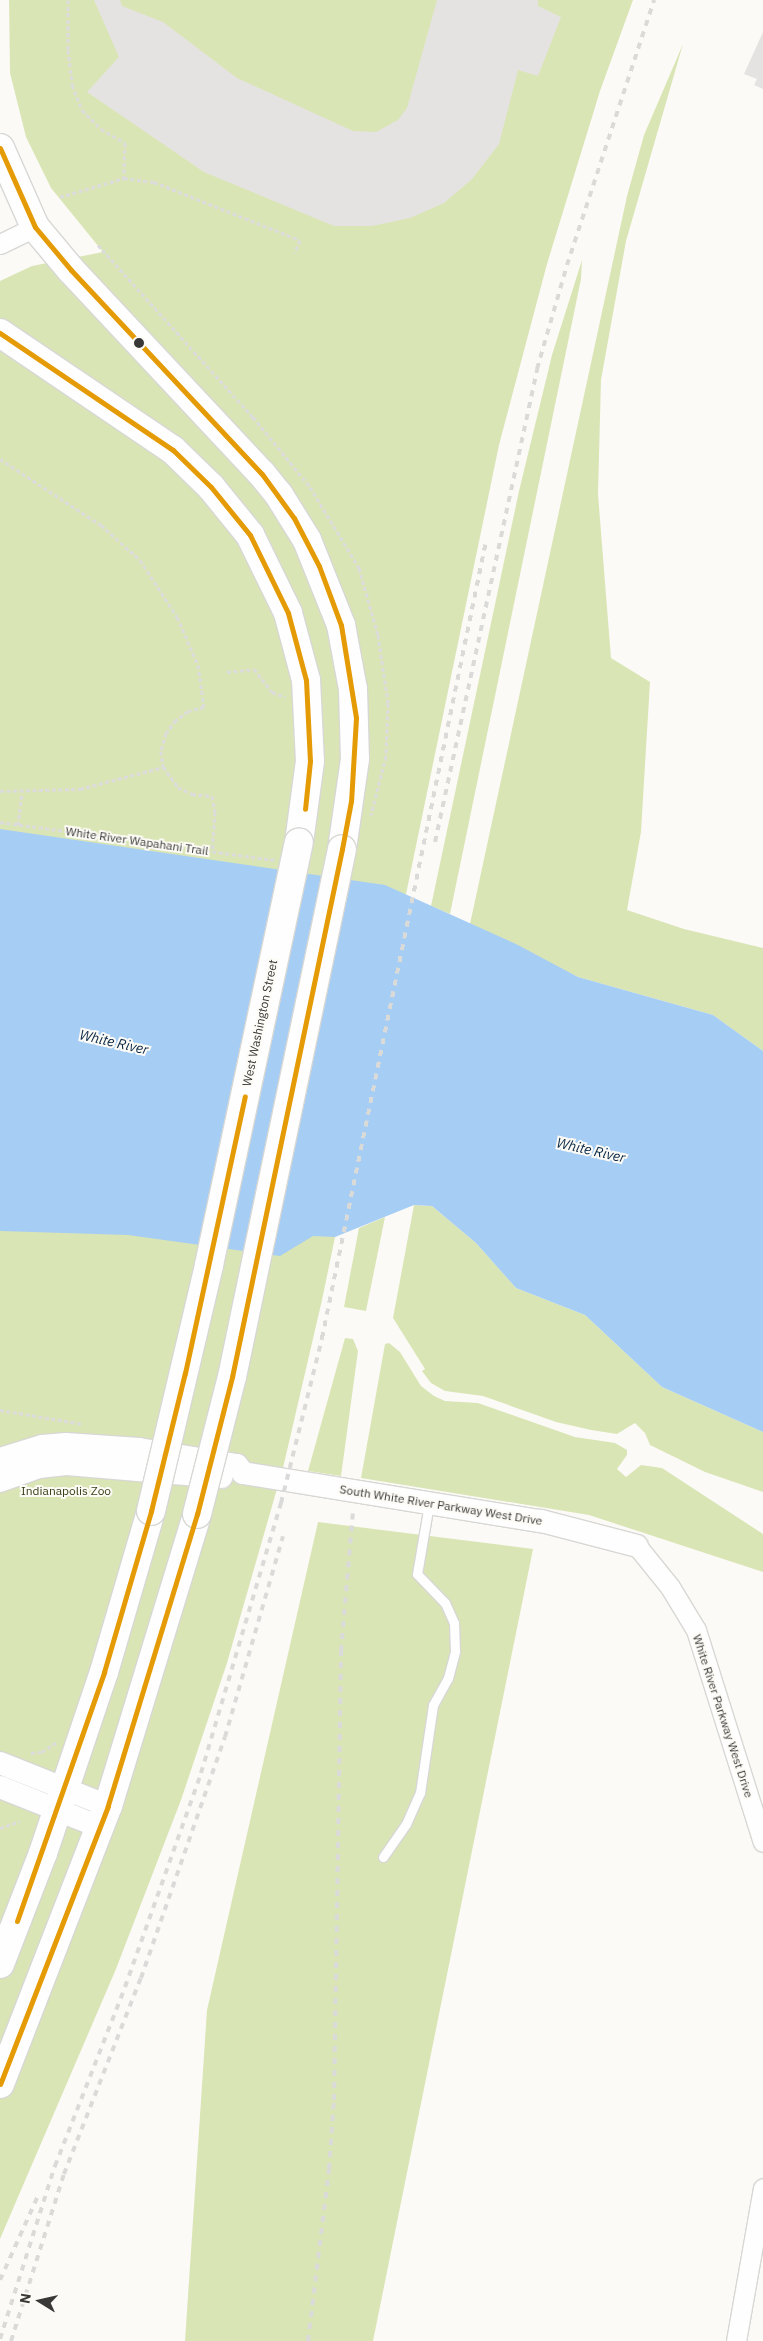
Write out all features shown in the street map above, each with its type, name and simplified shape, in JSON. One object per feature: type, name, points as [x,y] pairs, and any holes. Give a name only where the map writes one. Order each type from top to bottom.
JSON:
[{"type":"main road","points":[[0,148],[35,227],[71,270],[262,474],[279,495],[307,540],[341,625],[354,690],[355,759],[342,849],[236,1358],[197,1514],[144,1697],[104,1816],[0,2084]]},
{"type":"main road","name":"West Washington Street","points":[[0,333],[173,450],[211,487],[250,535],[288,613],[306,680],[310,761],[298,842],[210,1265],[151,1511],[104,1672],[61,1800],[0,1964]]},
{"type":"street","points":[[0,244],[35,227]]},
{"type":"street","name":"South White River Parkway West Drive","points":[[0,1459],[42,1446],[93,1444],[237,1466],[243,1473],[429,1501],[541,1521],[637,1546]]},
{"type":"street","name":"South White River Parkway West Drive","points":[[0,1481],[39,1466],[66,1464],[236,1478],[243,1473]]},
{"type":"street","name":"White River Parkway West Drive","points":[[637,1546],[670,1588],[696,1630],[763,1842]]},
{"type":"street","points":[[0,1764],[61,1800]]},
{"type":"street","points":[[0,1787],[61,1800],[104,1816]]},
{"type":"street","points":[[736,2341],[763,2188]]},
{"type":"lane","points":[[383,1857],[406,1824],[420,1793],[433,1705],[448,1678],[455,1651],[454,1623],[445,1603],[417,1574],[429,1501]]},
{"type":"path","points":[[68,0],[68,50],[72,85],[82,110],[101,129],[125,143],[124,178]]},
{"type":"path","points":[[60,197],[124,178],[154,182],[188,193],[300,240],[295,253]]},
{"type":"path","points":[[0,459],[102,526],[140,560],[177,618],[198,664],[204,707],[176,720],[166,734],[161,751],[164,767],[178,787],[192,794],[212,796],[215,812],[212,851]]},
{"type":"path","points":[[227,672],[254,669],[272,692],[285,697]]},
{"type":"path","points":[[0,791],[22,792],[80,789],[164,767]]},
{"type":"path","points":[[18,825],[22,792]]},
{"type":"path","name":"White River Wapahani Trail","points":[[0,822],[275,860]]},
{"type":"path","points":[[0,1410],[86,1424]]},
{"type":"path","points":[[24,1755],[42,1752],[63,1738]]},
{"type":"path","points":[[0,1828],[20,1821]]},
{"type":"green space","name":"Indianapolis Zoo","points":[[9,0],[633,0],[600,91],[547,264],[499,445],[322,1300],[283,1468],[227,1663],[181,1800],[116,1969],[0,2239],[0,281],[32,266],[103,252],[51,188],[26,137],[10,73]]},
{"type":"green space","points":[[683,44],[626,241],[601,380],[598,494],[611,658],[650,682],[641,832],[627,910],[684,929],[763,948],[763,1051],[713,1015],[578,977],[470,924],[627,196],[644,135]]},
{"type":"green space","points":[[582,260],[581,279],[450,914],[431,906],[519,491],[552,355]]},
{"type":"green space","points":[[414,1205],[432,1206],[476,1243],[516,1288],[585,1315],[662,1387],[763,1432],[763,1492],[705,1472],[650,1445],[645,1433],[635,1423],[617,1434],[591,1430],[556,1422],[483,1396],[445,1391],[431,1383],[422,1371],[425,1369],[393,1318]]},
{"type":"green space","points":[[385,1217],[366,1311],[344,1307],[359,1228]]},
{"type":"green space","points":[[345,1338],[353,1339],[358,1351],[341,1476],[308,1471]]},
{"type":"green space","points":[[389,1343],[400,1352],[421,1386],[434,1396],[445,1401],[478,1403],[575,1437],[615,1443],[627,1450],[627,1455],[617,1469],[626,1477],[641,1465],[662,1468],[763,1534],[763,1572],[589,1515],[361,1478],[385,1344]]},
{"type":"green space","points":[[318,1522],[533,1549],[373,2341],[185,2341],[207,2010]]},
{"type":"water","name":"White River","points":[[0,829],[385,885],[516,944],[578,977],[713,1015],[763,1051],[763,1432],[662,1387],[585,1315],[516,1288],[476,1243],[432,1206],[414,1205],[335,1237],[313,1236],[280,1256],[128,1235],[0,1231]]},
{"type":"building","points":[[94,0],[120,0],[122,6],[163,22],[237,78],[353,131],[376,132],[398,120],[407,108],[437,0],[538,0],[538,6],[561,17],[538,76],[518,70],[499,144],[472,179],[444,203],[410,218],[372,226],[334,226],[204,172],[87,92],[119,57]]},
{"type":"building","points":[[763,32],[763,89],[754,85],[757,79],[744,74]]},
{"type":"railway","points":[[435,842],[537,369],[567,265],[654,0]]},
{"type":"railway","points":[[0,2339],[55,2166],[125,1987],[201,1773],[281,1503],[322,1338],[486,541]]},
{"type":"railway","points":[[308,2341],[329,2169],[334,2100],[341,1651],[353,1511]]},
{"type":"railway","points":[[11,2341],[64,2174],[141,1978],[225,1737],[283,1536]]},
{"type":"railway","points":[[0,2280],[38,2196]]},
{"type":"transit line","points":[[0,148],[35,227],[71,270],[262,474],[294,518],[319,566],[341,625],[356,718],[351,801],[342,849],[232,1377],[197,1514],[108,1806],[0,2084]]},
{"type":"transit line","points":[[0,333],[173,450],[211,487],[250,535],[288,613],[306,680],[310,761],[305,809]]},
{"type":"transit line","points":[[17,1921],[104,1672],[151,1511],[185,1373],[245,1096]]}]
